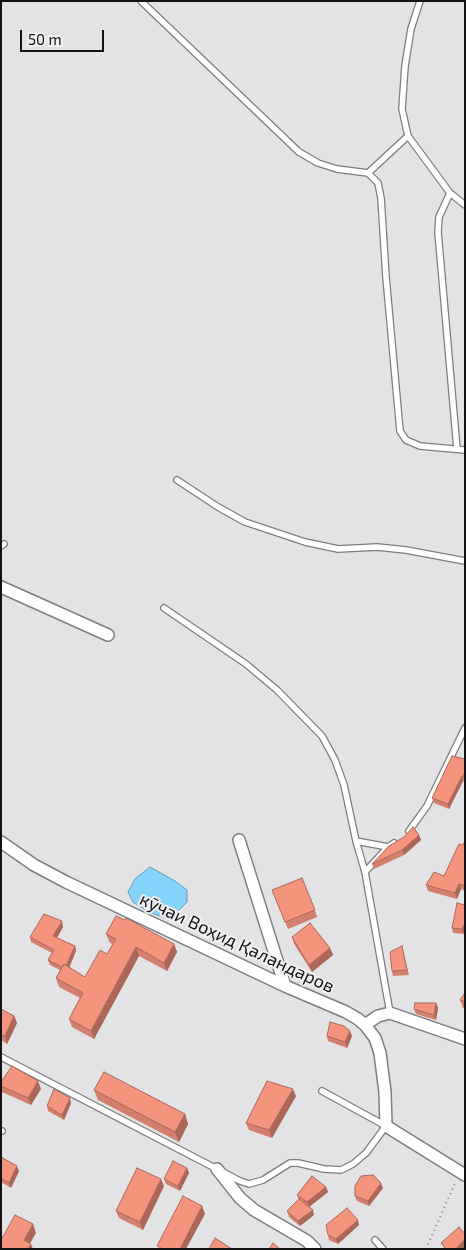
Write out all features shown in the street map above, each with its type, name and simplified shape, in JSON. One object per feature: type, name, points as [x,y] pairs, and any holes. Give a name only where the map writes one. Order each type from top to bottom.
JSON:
[{"type":"street","points":[[1,587],[108,635]]},
{"type":"street","points":[[239,840],[285,986]]},
{"type":"street","name":"кӯчаи Воҳид Қаландаров","points":[[1,842],[34,865],[66,882],[285,986],[346,1012],[365,1025],[375,1038],[380,1053],[386,1126]]},
{"type":"street","points":[[365,1025],[378,1016],[390,1013],[465,1039]]},
{"type":"street","points":[[386,1126],[462,1174]]},
{"type":"street","points":[[217,1169],[240,1198],[254,1210],[308,1246]]},
{"type":"lane","points":[[141,1],[300,152],[318,163],[331,167],[368,172],[378,183],[400,431],[406,440],[420,446],[465,450]]},
{"type":"lane","points":[[420,1],[411,28],[405,66],[402,109],[408,136],[450,193],[465,205]]},
{"type":"lane","points":[[368,172],[408,136]]},
{"type":"lane","points":[[450,193],[442,211],[438,232],[458,449]]},
{"type":"lane","points":[[177,480],[218,508],[245,522],[305,542],[338,549],[377,547],[406,550],[465,561]]},
{"type":"lane","points":[[164,608],[246,664],[277,690],[322,736],[336,760],[365,872],[390,1013]]},
{"type":"lane","points":[[365,872],[388,847],[403,838],[427,806],[465,728]]},
{"type":"lane","points":[[356,841],[388,847]]},
{"type":"lane","points":[[1,1057],[249,1184],[263,1180],[290,1163],[341,1170],[353,1164],[366,1153],[386,1126],[322,1091]]},
{"type":"lane","points":[[375,1240],[383,1249]]},
{"type":"path","points":[[426,1249],[462,1174]]},
{"type":"water","points":[[150,867],[187,890],[187,902],[174,915],[166,918],[149,912],[133,902],[128,892],[135,879]]},
{"type":"building","points":[[452,756],[465,759],[465,771],[448,804],[432,798]]},
{"type":"building","points":[[413,827],[419,835],[402,850],[372,864],[389,846],[404,837]]},
{"type":"building","points":[[465,841],[465,886],[459,884],[455,893],[426,885],[434,872],[444,876],[459,844],[463,845]]},
{"type":"building","points":[[302,878],[315,910],[285,922],[272,890]]},
{"type":"building","points":[[457,903],[465,905],[465,923],[462,929],[452,928]]},
{"type":"building","points":[[44,914],[62,921],[53,936],[75,946],[66,966],[64,964],[62,967],[48,960],[54,950],[30,937]]},
{"type":"building","points":[[116,916],[125,920],[126,918],[174,944],[164,963],[136,947],[91,1031],[69,1019],[83,993],[56,978],[64,964],[85,977],[100,950],[107,954],[116,939],[106,934]]},
{"type":"building","points":[[310,923],[330,948],[309,965],[292,937]]},
{"type":"building","points":[[402,946],[407,970],[392,971],[390,952]]},
{"type":"building","points":[[465,993],[465,1002],[460,1000]]},
{"type":"building","points":[[415,1003],[436,1003],[434,1015],[414,1009]]},
{"type":"building","points":[[1,1009],[14,1016],[5,1036],[1,1035]]},
{"type":"building","points":[[330,1022],[344,1026],[350,1031],[345,1042],[327,1036]]},
{"type":"building","points":[[12,1066],[38,1081],[28,1098],[1,1086],[1,1082]]},
{"type":"building","points":[[104,1072],[185,1114],[175,1132],[94,1090]]},
{"type":"building","points":[[267,1081],[293,1089],[269,1130],[246,1123]]},
{"type":"building","points":[[54,1089],[70,1098],[62,1115],[47,1106]]},
{"type":"building","points":[[1,1157],[17,1166],[9,1183],[1,1178]]},
{"type":"building","points":[[173,1161],[187,1168],[178,1186],[164,1179]]},
{"type":"building","points":[[137,1168],[161,1179],[140,1222],[116,1211]]},
{"type":"building","points":[[373,1175],[381,1183],[368,1201],[355,1196],[355,1186],[361,1176]]},
{"type":"building","points":[[312,1176],[326,1187],[307,1202],[297,1195]]},
{"type":"building","points":[[183,1196],[202,1206],[180,1249],[163,1249],[157,1246]]},
{"type":"building","points":[[299,1199],[313,1210],[298,1221],[287,1211]]},
{"type":"building","points":[[347,1208],[358,1220],[336,1239],[328,1235],[326,1225]]},
{"type":"building","points":[[15,1215],[33,1224],[24,1240],[31,1244],[28,1249],[1,1249],[1,1240]]},
{"type":"building","points":[[459,1227],[465,1234],[465,1239],[456,1249],[446,1249],[441,1243]]},
{"type":"building","points":[[215,1238],[232,1249],[209,1249]]},
{"type":"building","points":[[273,1243],[280,1249],[269,1249]]}]
